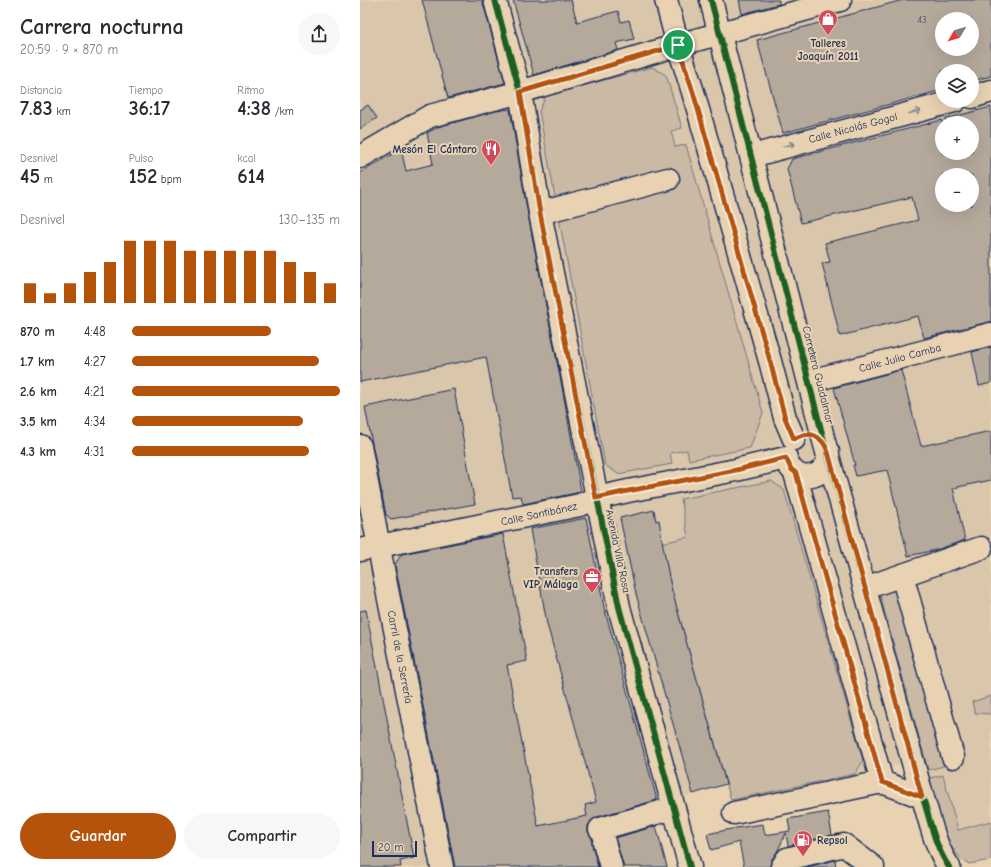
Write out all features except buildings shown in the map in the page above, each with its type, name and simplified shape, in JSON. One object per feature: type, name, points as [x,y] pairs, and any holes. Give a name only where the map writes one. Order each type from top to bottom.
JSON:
[{"type":"street","name":"Avenida Villa Rosa","points":[[495,0],[520,92],[540,213],[619,607],[690,867]]},
{"type":"street","points":[[666,0],[768,353],[785,418],[792,457],[882,782]]},
{"type":"street","name":"Carretera Guadalmar","points":[[711,0],[827,448],[922,797],[937,845],[949,867]]},
{"type":"street","points":[[360,157],[430,116],[520,92],[678,45],[840,0]]},
{"type":"street","points":[[979,94],[991,91]]},
{"type":"street","name":"Calle Nicolás Gogol","points":[[752,156],[935,106]]},
{"type":"street","points":[[540,213],[668,179]]},
{"type":"street","name":"Calle Julio Camba","points":[[810,381],[991,334]]},
{"type":"street","name":"Carretera Guadalmar","points":[[792,457],[799,436],[811,435],[817,437],[822,440],[827,448]]},
{"type":"street","name":"Carril de la Serrería","points":[[360,446],[369,548],[442,867]]},
{"type":"street","points":[[792,457],[801,476],[813,476],[824,469],[827,464],[827,448]]},
{"type":"street","name":"Calle Santibánez","points":[[369,548],[580,505],[596,498],[736,470],[792,457]]},
{"type":"street","points":[[865,588],[981,548]]},
{"type":"street","points":[[902,575],[953,757]]},
{"type":"street","points":[[734,813],[882,782],[922,797]]},
{"type":"street","points":[[611,867],[602,835],[674,808]]},
{"type":"street","points":[[782,867],[787,859],[844,845],[873,867]]},
{"type":"street","points":[[930,867],[934,859],[937,845]]},
{"type":"shaded area","points":[[360,0],[991,0],[991,860],[969,864],[961,859],[954,850],[949,851],[924,759],[731,800],[725,784],[659,804],[655,820],[667,867],[360,867]]},
{"type":"shaded area","points":[[652,67],[666,75],[682,128],[671,131],[675,147],[686,145],[763,413],[750,448],[689,460],[687,450],[670,453],[672,464],[618,474],[605,465],[539,111],[546,96]]},
{"type":"shaded area","points":[[771,481],[784,490],[863,761],[855,774],[731,800],[671,587],[662,543],[688,537],[681,499]]},
{"type":"shaded area","points":[[896,586],[944,766],[928,770],[879,591]]},
{"type":"shaded area","points":[[991,696],[991,714],[975,713],[972,702]]},
{"type":"shaded area","points":[[943,775],[958,830],[991,821],[991,860],[969,864],[961,859],[954,850],[949,851],[930,778]]},
{"type":"cycle path","points":[[495,0],[520,92],[540,213],[619,607],[690,867]]},
{"type":"cycle path","points":[[711,0],[825,445],[922,795],[936,841],[949,867]]},
{"type":"place","name":"Talleres Joaquín 2011","points":[[828,36]]},
{"type":"place","name":"Mesón El Cántaro","points":[[491,166]]},
{"type":"place","name":"Transfers VIP Málaga","points":[[592,594]]},
{"type":"place","name":"Repsol","points":[[803,857]]},
{"type":"route","points":[[678,45],[693,92],[785,418],[794,439],[799,436],[811,435],[822,440],[826,445],[922,797],[882,782],[796,473],[791,469],[786,458],[736,470],[596,498],[540,213],[520,92],[678,45]]}]
